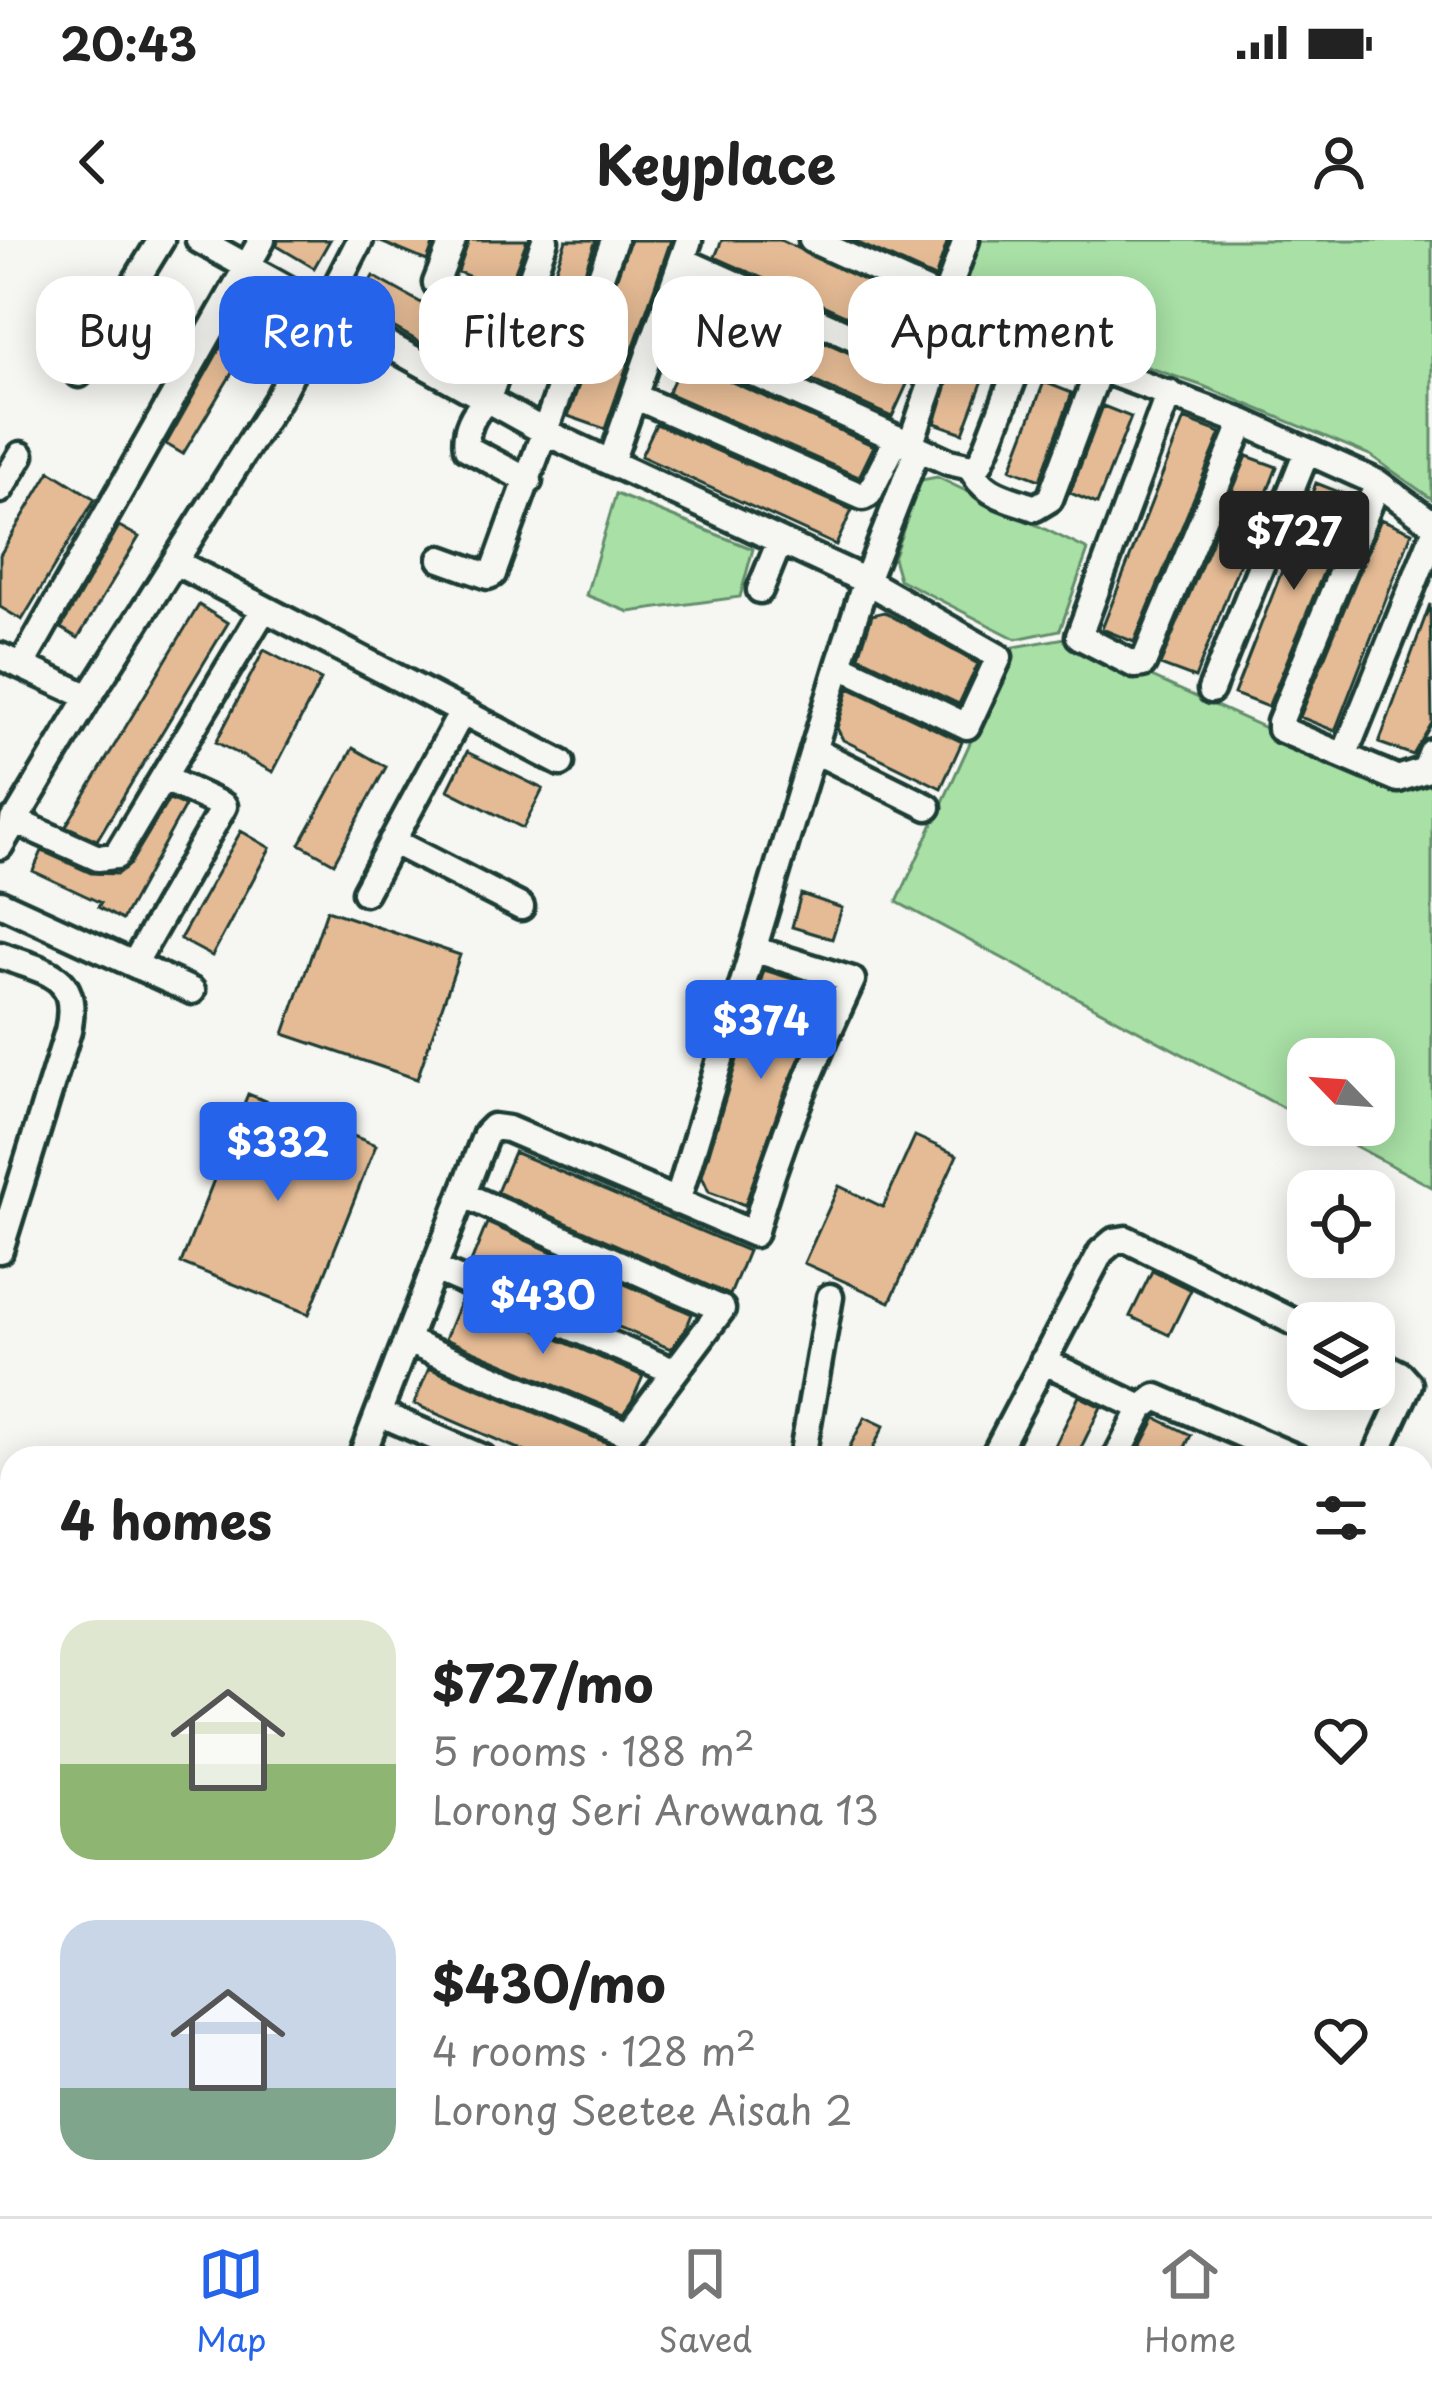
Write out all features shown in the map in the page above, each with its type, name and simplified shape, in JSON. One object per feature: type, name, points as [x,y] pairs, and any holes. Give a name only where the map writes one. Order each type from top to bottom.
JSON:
[{"type":"street","points":[[139,276],[161,240]]},
{"type":"street","points":[[199,240],[262,276]]},
{"type":"street","points":[[88,697],[10,661],[262,240]]},
{"type":"street","points":[[341,276],[360,240]]},
{"type":"street","points":[[439,276],[453,240]]},
{"type":"street","points":[[532,276],[545,240]]},
{"type":"street","points":[[441,559],[493,574],[614,240]]},
{"type":"street","points":[[812,240],[885,276]]},
{"type":"street","points":[[953,276],[966,240]]},
{"type":"street","points":[[686,250],[848,331]]},
{"type":"street","points":[[611,462],[652,346]]},
{"type":"street","points":[[395,351],[547,433],[866,581],[999,657],[968,726],[839,665]]},
{"type":"street","points":[[0,847],[88,697],[286,384]]},
{"type":"street","points":[[493,384],[487,401],[477,409],[467,448],[529,481]]},
{"type":"street","points":[[776,384],[960,465],[985,490],[1035,508],[1050,499],[1093,384]]},
{"type":"street","points":[[677,1202],[839,665],[930,384]]},
{"type":"street","points":[[960,465],[980,463],[1011,384]]},
{"type":"street","points":[[1143,384],[1243,422],[1378,483],[1432,524]]},
{"type":"street","points":[[1169,393],[1078,636],[1135,665],[1143,664],[1243,422]]},
{"type":"street","points":[[634,396],[862,497],[908,444]]},
{"type":"street","points":[[1211,690],[1307,451]]},
{"type":"street","points":[[0,490],[21,455]]},
{"type":"street","points":[[1378,483],[1280,729],[1398,779],[1425,770],[1432,752]]},
{"type":"street","points":[[1344,756],[1432,538]]},
{"type":"street","points":[[760,590],[780,541]]},
{"type":"street","points":[[175,562],[561,764]]},
{"type":"street","points":[[13,820],[110,860],[166,779],[264,609]]},
{"type":"street","points":[[365,892],[462,712]]},
{"type":"street","points":[[813,750],[928,807]]},
{"type":"street","points":[[134,964],[224,806],[166,779]]},
{"type":"street","points":[[392,842],[521,907]]},
{"type":"street","points":[[0,903],[192,991]]},
{"type":"street","points":[[367,1446],[486,1134],[494,1127],[754,1234],[774,1161],[852,980],[753,949]]},
{"type":"street","points":[[0,955],[50,974],[68,986],[73,998],[68,1030],[0,1250]]},
{"type":"street","points":[[406,1341],[628,1434],[722,1309],[464,1195]]},
{"type":"street","points":[[1000,1446],[1100,1252],[1114,1241],[1126,1239],[1287,1318]]},
{"type":"street","points":[[436,1269],[673,1371]]},
{"type":"street","points":[[804,1446],[830,1297]]},
{"type":"street","points":[[1043,1361],[1142,1408]]},
{"type":"street","points":[[1381,1446],[1409,1384],[1395,1372]]},
{"type":"street","points":[[1122,1446],[1142,1408],[1156,1396],[1243,1446]]},
{"type":"street","points":[[379,1413],[456,1446]]},
{"type":"green space","points":[[972,240],[1432,240],[1432,499],[1370,455],[1156,370],[1156,276],[960,276]]},
{"type":"green space","points":[[937,477],[1088,550],[1060,630],[1016,639],[899,579],[893,558],[921,480]]},
{"type":"green space","points":[[616,494],[753,549],[740,597],[629,612],[586,595]]},
{"type":"green space","points":[[1065,638],[1399,788],[1432,777],[1432,1187],[1355,1146],[1395,1146],[1395,1038],[1287,1038],[1287,1110],[897,902],[1014,647]]},
{"type":"building","points":[[278,240],[330,240],[314,268],[277,246]]},
{"type":"building","points":[[376,240],[435,240],[427,261]]},
{"type":"building","points":[[469,240],[527,240],[513,276],[458,272]]},
{"type":"building","points":[[566,240],[596,240],[583,276],[553,276]]},
{"type":"building","points":[[630,240],[671,240],[658,276],[652,276],[652,294],[628,363],[628,276],[617,276]]},
{"type":"building","points":[[722,240],[780,240],[855,276],[848,276],[848,316],[824,306],[824,276],[758,276],[715,257]]},
{"type":"building","points":[[852,240],[948,240],[936,276]]},
{"type":"building","points":[[395,288],[419,302],[419,342],[395,328]]},
{"type":"building","points":[[824,342],[848,352],[848,384],[907,384],[892,417],[820,384],[824,384]]},
{"type":"building","points":[[219,350],[219,384],[225,384],[183,454],[166,444]]},
{"type":"building","points":[[579,384],[621,384],[605,429],[568,416]]},
{"type":"building","points":[[672,384],[736,384],[874,446],[859,477],[668,393]]},
{"type":"building","points":[[947,384],[982,384],[963,433],[935,423]]},
{"type":"building","points":[[1043,384],[1072,393],[1040,480],[1011,469]]},
{"type":"building","points":[[1103,406],[1131,417],[1097,504],[1070,493]]},
{"type":"building","points":[[1184,419],[1221,433],[1134,642],[1102,629]]},
{"type":"building","points":[[656,424],[852,510],[836,545],[641,456]]},
{"type":"building","points":[[1247,456],[1277,467],[1195,678],[1160,665]]},
{"type":"building","points":[[50,471],[95,499],[22,620],[0,607],[0,555]]},
{"type":"building","points":[[1316,483],[1354,498],[1268,707],[1234,694]]},
{"type":"building","points":[[1381,519],[1412,532],[1335,731],[1300,717]]},
{"type":"building","points":[[119,526],[139,537],[78,638],[61,628]]},
{"type":"building","points":[[1430,604],[1432,723],[1413,755],[1379,743]]},
{"type":"building","points":[[199,605],[228,623],[97,840],[66,826]]},
{"type":"building","points":[[884,612],[978,664],[959,704],[859,656],[872,615]]},
{"type":"building","points":[[264,650],[321,680],[273,772],[216,742]]},
{"type":"building","points":[[849,688],[962,742],[941,788],[843,740],[837,728]]},
{"type":"building","points":[[353,748],[386,767],[334,863],[300,844]]},
{"type":"building","points":[[467,752],[543,789],[523,828],[448,790]]},
{"type":"building","points":[[169,799],[185,806],[122,920],[98,907],[101,903],[33,871],[42,851],[91,873],[117,874],[130,864]]},
{"type":"building","points":[[241,831],[270,848],[212,956],[180,939]]},
{"type":"building","points":[[801,894],[842,908],[832,939],[792,927]]},
{"type":"building","points":[[327,910],[460,955],[417,1079],[284,1034]]},
{"type":"building","points":[[764,970],[829,990],[782,1099],[745,1205],[709,1192],[702,1176]]},
{"type":"building","points":[[248,1094],[376,1145],[309,1314],[181,1263]]},
{"type":"building","points":[[915,1136],[957,1155],[890,1302],[804,1263],[839,1186],[883,1207]]},
{"type":"building","points":[[514,1152],[748,1251],[730,1295],[497,1192]]},
{"type":"building","points":[[487,1223],[692,1314],[686,1329],[671,1349],[470,1265]]},
{"type":"building","points":[[1152,1271],[1191,1290],[1169,1335],[1130,1316]]},
{"type":"building","points":[[462,1298],[643,1376],[632,1401],[623,1414],[445,1339]]},
{"type":"building","points":[[429,1368],[610,1444],[511,1446],[414,1404]]},
{"type":"building","points":[[1079,1396],[1101,1407],[1082,1446],[1055,1446]]},
{"type":"building","points":[[865,1417],[884,1426],[874,1446],[850,1446]]},
{"type":"building","points":[[1156,1418],[1191,1435],[1186,1446],[1141,1446]]}]
